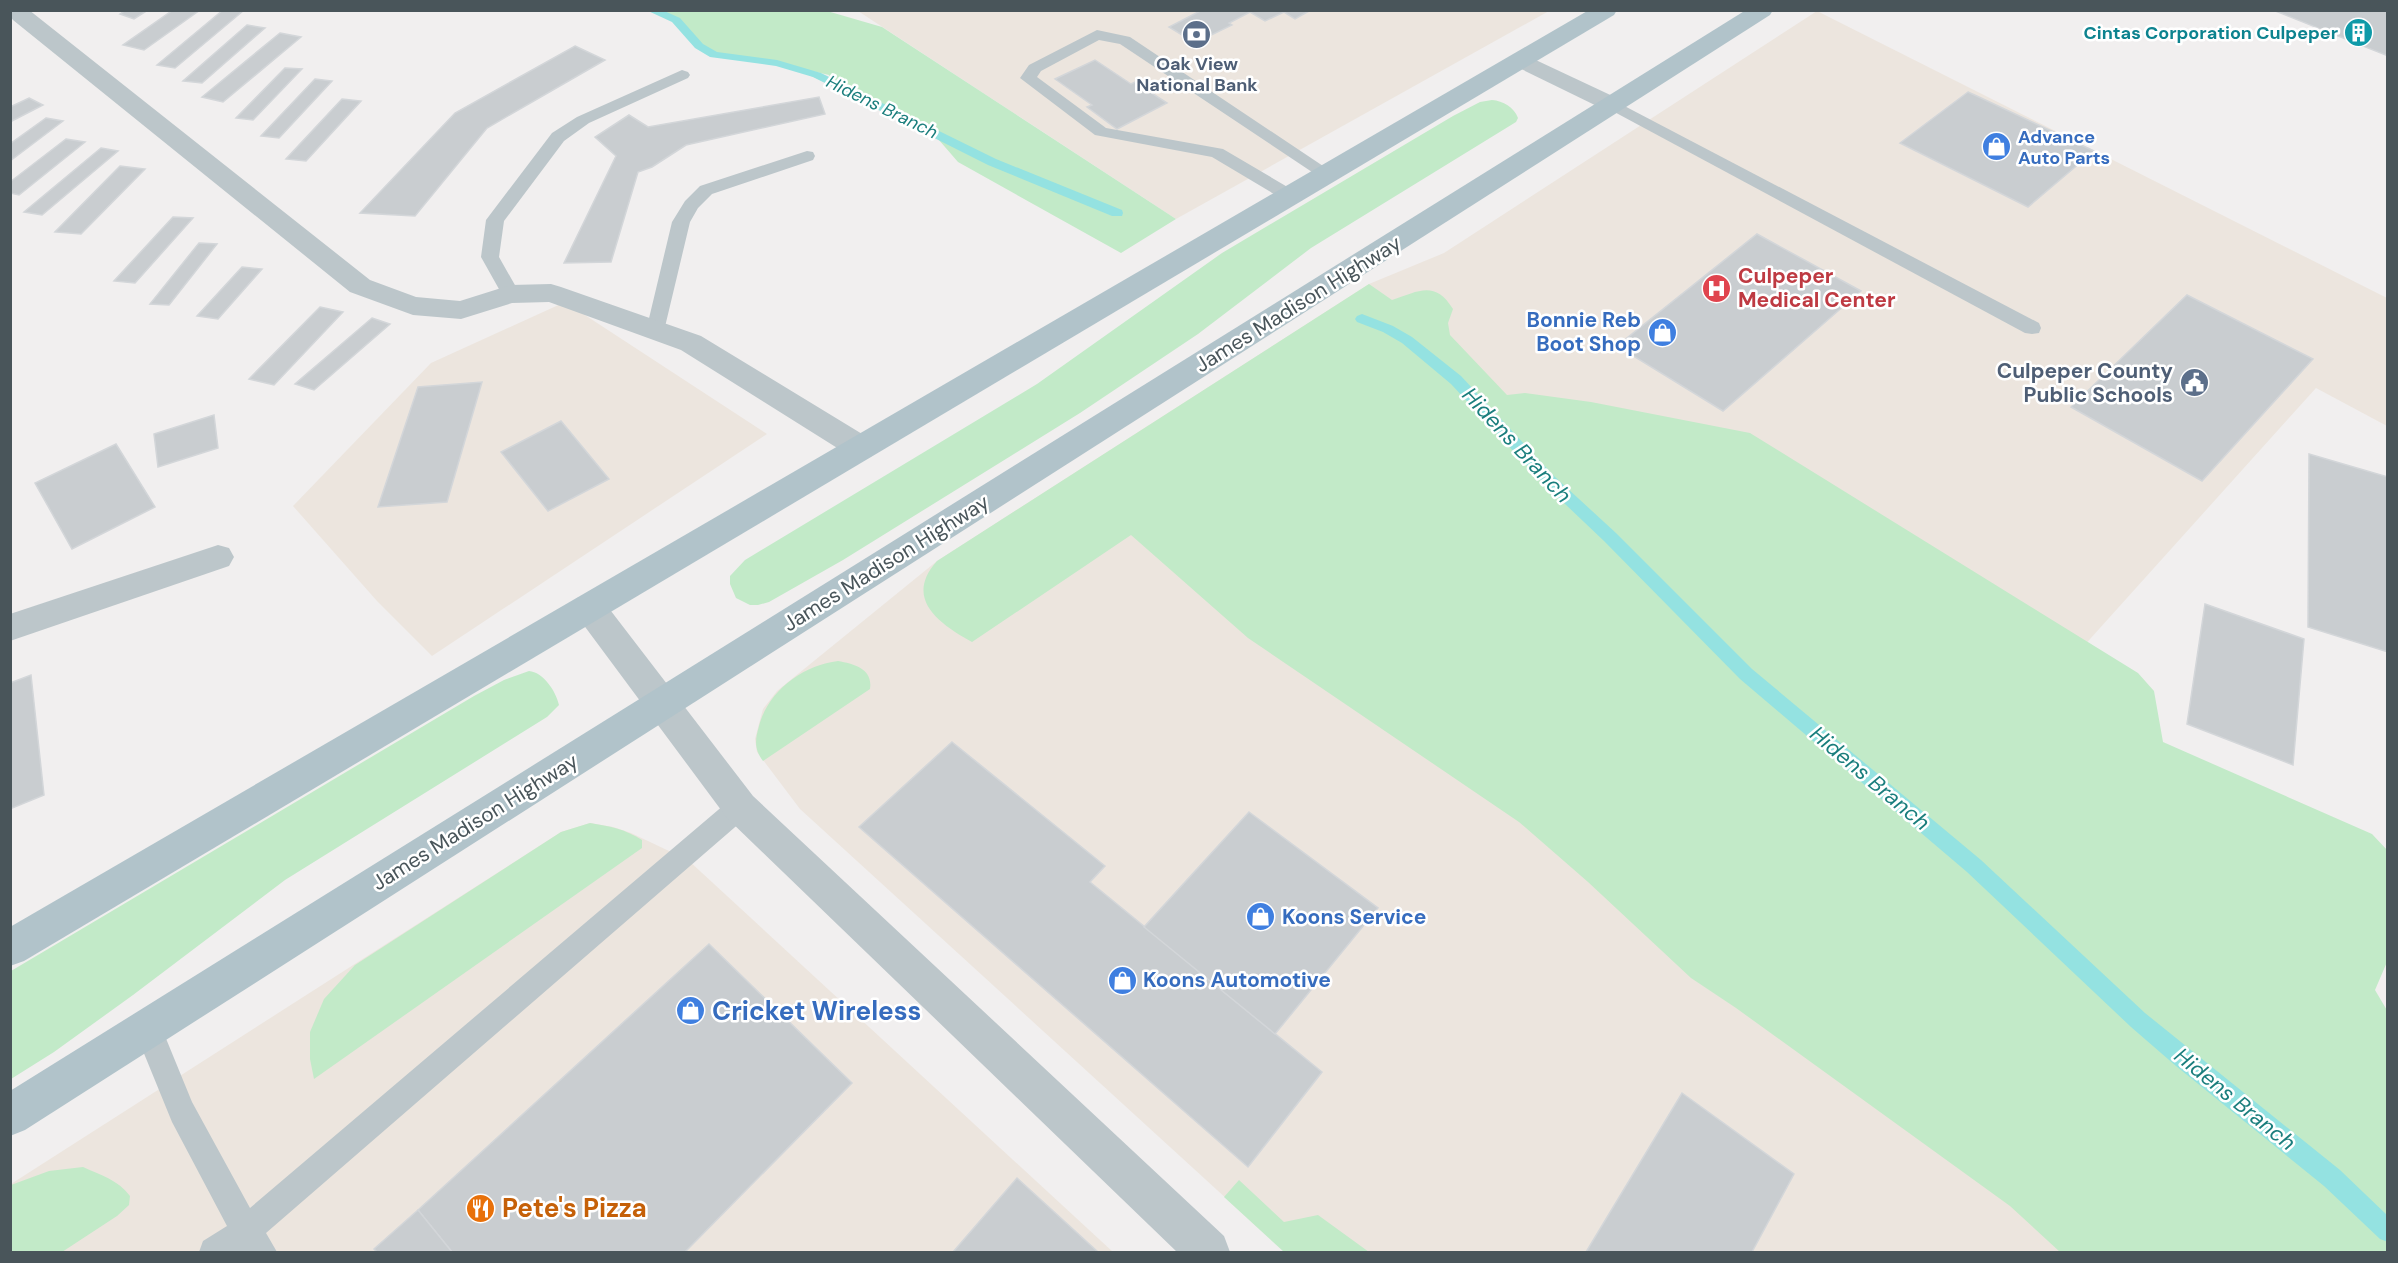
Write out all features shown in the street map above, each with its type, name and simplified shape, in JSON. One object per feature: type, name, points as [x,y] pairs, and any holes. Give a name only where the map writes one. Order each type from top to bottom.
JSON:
[{"type":"main road","points":[[10,948],[1605,10]]},
{"type":"main road","name":"James Madison Highway","points":[[10,1115],[1762,10]]},
{"type":"street","points":[[21,15],[360,286],[413,306],[461,310],[511,294],[551,293],[691,343],[861,448]]},
{"type":"street","points":[[1521,60],[1613,105]]},
{"type":"street","points":[[10,628],[218,557]]},
{"type":"street","points":[[589,608],[740,807],[1208,1252]]},
{"type":"lane","points":[[1290,196],[1217,153],[1101,132],[1028,78],[1035,68],[1097,35],[1125,40],[1327,174]]},
{"type":"lane","points":[[511,294],[490,257],[495,220],[558,136],[583,120],[682,75]]},
{"type":"lane","points":[[1613,105],[2032,328]]},
{"type":"lane","points":[[655,331],[681,222],[691,205],[706,190],[807,156]]},
{"type":"lane","points":[[214,1252],[254,1242],[740,807]]},
{"type":"lane","points":[[148,1029],[182,1112],[254,1242]]},
{"type":"shaded area","points":[[858,11],[1549,11],[1176,219]]},
{"type":"shaded area","points":[[1817,11],[2387,298],[2387,426],[2316,388],[1928,819],[2387,1252],[1285,1252],[800,809],[757,752],[755,739],[763,709],[777,691],[937,561],[1369,284],[1444,253]]},
{"type":"shaded area","points":[[565,302],[767,434],[432,656],[377,601],[293,506],[431,363]]},
{"type":"shaded area","points":[[590,823],[631,833],[688,860],[1113,1252],[11,1252],[11,1184],[561,832]]},
{"type":"green space","points":[[651,11],[827,11],[882,27],[1176,219],[1121,253],[958,162],[932,132],[796,69],[831,81],[829,75],[777,63],[714,55],[699,46],[676,20]]},
{"type":"green space","points":[[1492,100],[1504,103],[1511,108],[1518,118],[1516,122],[1311,248],[1198,334],[1080,413],[843,560],[769,602],[750,605],[736,598],[730,584],[730,576],[745,560],[1037,384],[1222,253],[1453,116],[1480,102]]},
{"type":"green space","points":[[1369,284],[1392,300],[1426,290],[1440,294],[1453,309],[1448,323],[1450,335],[1507,395],[1525,393],[1591,402],[1750,433],[2138,673],[2154,691],[2163,742],[2372,834],[2388,851],[2387,962],[2375,990],[2388,1012],[2387,1252],[2060,1252],[2010,1206],[1691,978],[1588,882],[1519,822],[1248,638],[1131,535],[972,642],[948,627],[930,609],[925,599],[924,587],[927,575],[937,561]]},
{"type":"green space","points":[[838,661],[851,664],[866,672],[870,689],[763,761],[758,752],[756,740],[759,726],[770,702],[779,691],[800,674]]},
{"type":"green space","points":[[529,671],[539,675],[552,688],[559,705],[547,717],[285,880],[133,995],[54,1052],[11,1079],[11,971],[474,696],[504,680]]},
{"type":"green space","points":[[590,823],[629,833],[642,840],[642,848],[314,1079],[310,1059],[310,1032],[324,999],[355,965],[561,832]]},
{"type":"green space","points":[[83,1167],[109,1178],[125,1190],[130,1196],[129,1205],[117,1216],[62,1252],[11,1252],[11,1185],[49,1171]]},
{"type":"green space","points":[[1239,1180],[1284,1222],[1318,1215],[1369,1252],[1284,1252],[1224,1197]]},
{"type":"building","points":[[126,10],[148,10],[134,19],[120,14]]},
{"type":"building","points":[[173,10],[200,10],[144,50],[123,45]]},
{"type":"building","points":[[223,10],[243,11],[175,68],[157,65]]},
{"type":"building","name":"Oak View National Bank","points":[[1202,10],[1311,10],[1295,19],[1284,12],[1265,21],[1250,12],[1229,23],[1232,25],[1195,43],[1169,27]]},
{"type":"building","name":"Cintas Corporation Culpeper","points":[[2273,10],[2388,10],[2388,56]]},
{"type":"building","points":[[247,25],[265,28],[202,83],[183,81]]},
{"type":"building","points":[[280,33],[301,37],[223,102],[202,97]]},
{"type":"building","points":[[575,46],[605,60],[487,128],[415,216],[360,213],[455,113]]},
{"type":"building","points":[[1095,60],[1131,84],[1135,82],[1167,103],[1117,129],[1087,107],[1092,105],[1055,79]]},
{"type":"building","points":[[285,68],[302,69],[253,120],[236,118]]},
{"type":"building","points":[[315,79],[332,81],[279,138],[261,136]]},
{"type":"building","name":"Advance Auto Parts","points":[[1968,92],[2094,151],[2028,207],[1900,143]]},
{"type":"building","points":[[819,97],[825,114],[686,145],[652,167],[638,172],[611,262],[564,263],[616,156],[595,137],[629,115],[648,127]]},
{"type":"building","points":[[29,98],[43,105],[10,122],[10,107]]},
{"type":"building","points":[[342,99],[361,101],[306,161],[286,159]]},
{"type":"building","points":[[46,118],[63,121],[10,161],[10,144]]},
{"type":"building","points":[[66,139],[85,142],[19,195],[10,193],[10,182]]},
{"type":"building","points":[[101,148],[118,151],[42,215],[24,212]]},
{"type":"building","points":[[120,166],[145,169],[81,234],[55,232]]},
{"type":"building","points":[[173,217],[193,218],[135,283],[114,281]]},
{"type":"building","points":[[1757,234],[1861,291],[1723,411],[1617,346]]},
{"type":"building","points":[[199,243],[217,244],[169,305],[150,304]]},
{"type":"building","points":[[242,267],[262,269],[218,319],[197,316]]},
{"type":"building","name":"Culpeper County Public Schools","points":[[2187,295],[2313,359],[2202,481],[2071,407]]},
{"type":"building","points":[[320,307],[343,312],[274,385],[249,379]]},
{"type":"building","points":[[372,318],[390,324],[314,390],[295,384]]},
{"type":"building","points":[[482,382],[447,502],[378,507],[418,387]]},
{"type":"building","points":[[214,415],[218,448],[158,467],[154,434]]},
{"type":"building","points":[[561,421],[609,479],[548,511],[501,452]]},
{"type":"building","points":[[116,444],[155,507],[72,549],[35,483]]},
{"type":"building","points":[[2309,454],[2388,477],[2388,652],[2308,627]]},
{"type":"building","points":[[2205,604],[2304,639],[2293,765],[2187,724]]},
{"type":"building","points":[[31,675],[44,795],[10,809],[10,683]]},
{"type":"building","name":"Koons Automotive","points":[[952,742],[1105,866],[1090,882],[1322,1072],[1248,1167],[859,827]]},
{"type":"building","name":"Koons Service","points":[[1249,812],[1378,908],[1275,1034],[1144,927]]},
{"type":"building","points":[[709,944],[852,1083],[685,1252],[452,1252],[418,1210]]},
{"type":"building","points":[[1682,1093],[1794,1174],[1752,1252],[1586,1252]]},
{"type":"building","points":[[1017,1178],[1098,1252],[953,1252]]},
{"type":"building","points":[[418,1210],[452,1252],[377,1252],[374,1249]]},
{"type":"waterway","name":"Hidens Branch","points":[[651,10],[676,20],[699,46],[714,55],[777,63],[817,75],[992,162],[1117,213]]},
{"type":"waterway","name":"Hidens Branch","points":[[1362,319],[1388,329],[1407,340],[1456,380],[1549,480],[1610,537],[1746,674],[1974,866],[2138,1020],[2183,1059],[2332,1178],[2388,1231]]},
{"type":"place","name":"Cintas Corporation Culpeper","points":[[2359,33]]},
{"type":"place","name":"Oak View National Bank","points":[[1197,35]]},
{"type":"place","name":"Advance Auto Parts","points":[[1997,147]]},
{"type":"place","name":"Culpeper Medical Center","points":[[1717,288]]},
{"type":"place","name":"Bonnie Reb Boot Shop","points":[[1662,332]]},
{"type":"place","name":"Culpeper County Public Schools","points":[[2194,383]]},
{"type":"place","name":"Koons Service","points":[[1261,917]]},
{"type":"place","name":"Koons Automotive","points":[[1122,980]]},
{"type":"place","name":"Cricket Wireless","points":[[691,1011]]},
{"type":"place","name":"Pete's Pizza","points":[[481,1208]]}]
